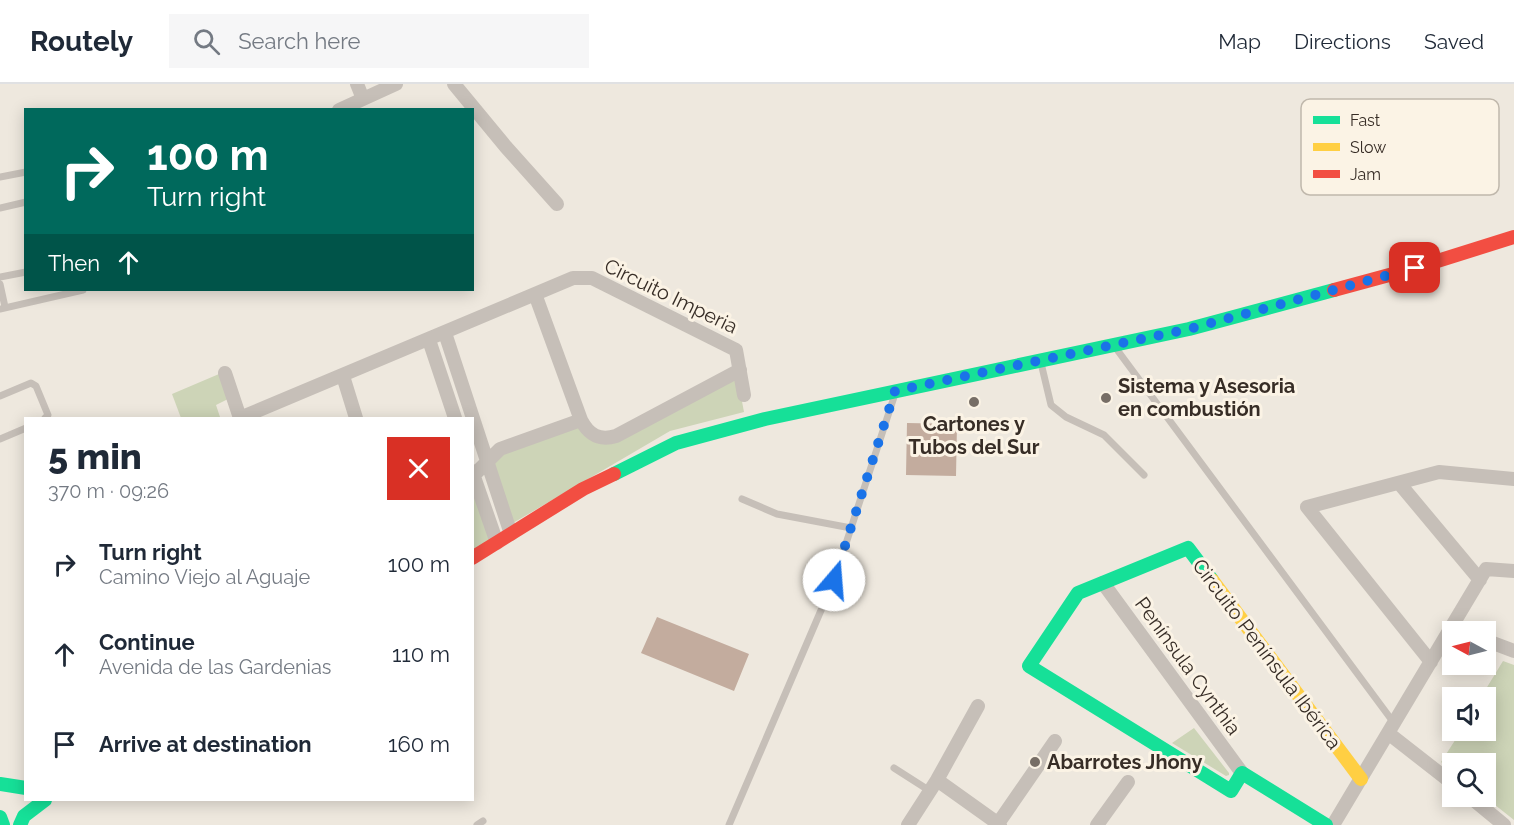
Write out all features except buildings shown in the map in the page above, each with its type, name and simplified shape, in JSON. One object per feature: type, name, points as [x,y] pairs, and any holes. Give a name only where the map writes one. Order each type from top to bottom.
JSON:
[{"type":"main road","points":[[474,557],[583,489],[676,443],[765,419],[1189,329],[1415,268],[1514,237]]},
{"type":"main road","name":"Circuito Península Ibérica","points":[[1242,773],[1231,791],[1029,666],[1078,593],[1188,548],[1361,779]]},
{"type":"main road","points":[[1242,773],[1326,825]]},
{"type":"main road","points":[[0,784],[24,788]]},
{"type":"main road","points":[[20,825],[24,816],[44,801]]},
{"type":"main road","points":[[0,817],[3,825]]},
{"type":"street","points":[[357,84],[363,99]]},
{"type":"street","points":[[343,108],[396,84]]},
{"type":"street","points":[[454,84],[474,108]]},
{"type":"street","points":[[474,108],[558,204]]},
{"type":"street","name":"Circuito Imperia","points":[[242,417],[573,278],[592,278],[736,350],[744,395]]},
{"type":"street","points":[[535,294],[581,420],[593,435],[606,439],[740,370]]},
{"type":"street","points":[[445,333],[473,417]]},
{"type":"street","points":[[429,340],[455,417]]},
{"type":"street","points":[[225,373],[240,417]]},
{"type":"street","points":[[343,376],[356,417]]},
{"type":"street","points":[[474,419],[511,534]]},
{"type":"street","points":[[474,473],[500,449],[581,420]]},
{"type":"street","points":[[1431,662],[1307,507],[1439,472],[1514,479]]},
{"type":"street","points":[[474,477],[498,543]]},
{"type":"street","points":[[1399,483],[1483,574]]},
{"type":"street","points":[[1483,574],[1514,571]]},
{"type":"street","points":[[1460,621],[1483,574]]},
{"type":"street","name":"Península Cynthia","points":[[1103,583],[1242,773]]},
{"type":"street","points":[[1496,644],[1514,651]]},
{"type":"street","points":[[1333,825],[1431,662],[1442,648]]},
{"type":"street","points":[[908,825],[934,785],[978,706]]},
{"type":"street","points":[[1391,728],[1442,774]]},
{"type":"street","points":[[934,785],[998,824],[1055,741]]},
{"type":"street","points":[[1097,825],[1128,782]]},
{"type":"street","points":[[1482,807],[1504,825]]},
{"type":"lane","points":[[0,177],[24,172]]},
{"type":"lane","points":[[0,208],[24,202]]},
{"type":"lane","points":[[0,278],[24,272]]},
{"type":"lane","points":[[0,284],[3,308],[79,291]]},
{"type":"lane","points":[[1114,346],[1391,728]]},
{"type":"lane","points":[[1040,361],[1051,405],[1066,417],[1104,435],[1144,476]]},
{"type":"lane","points":[[0,396],[31,383],[36,387],[48,415],[46,417]]},
{"type":"lane","points":[[729,825],[834,580],[895,391]]},
{"type":"lane","points":[[0,439],[24,429]]},
{"type":"lane","points":[[742,499],[777,514],[851,528]]},
{"type":"lane","points":[[894,768],[934,785]]},
{"type":"green space","points":[[219,374],[228,399],[216,405],[220,417],[181,417],[172,394]]},
{"type":"green space","points":[[737,375],[744,412],[670,431],[513,523],[494,462],[502,453],[579,426],[605,442]]},
{"type":"green space","points":[[474,490],[490,541],[474,550]]},
{"type":"green space","points":[[1503,661],[1514,665],[1514,820],[1496,806],[1496,753],[1447,753],[1455,741],[1496,741],[1496,687],[1487,687]]},
{"type":"green space","points":[[1194,728],[1229,775],[1226,776],[1172,743]]},
{"type":"traffic: fast","points":[[614,474],[676,443],[765,419],[1189,329],[1334,290]]},
{"type":"traffic: fast","points":[[1212,580],[1188,548],[1078,593],[1029,666],[1231,791],[1242,773],[1326,825]]},
{"type":"traffic: fast","points":[[0,784],[24,788]]},
{"type":"traffic: fast","points":[[20,825],[24,816],[44,801]]},
{"type":"traffic: fast","points":[[0,817],[3,825]]},
{"type":"traffic: slow","points":[[1212,580],[1361,779]]},
{"type":"traffic: jam","points":[[1334,290],[1514,237]]},
{"type":"traffic: jam","points":[[474,557],[583,489],[614,474]]},
{"type":"place","name":"Sistema y Asesoria en combustión","points":[[1106,398]]},
{"type":"place","name":"Cartones y Tubos del Sur","points":[[974,402]]},
{"type":"place","name":"Abarrotes Jhony","points":[[1035,762]]},
{"type":"route","points":[[834,580],[895,391],[1189,329],[1415,268]]}]
